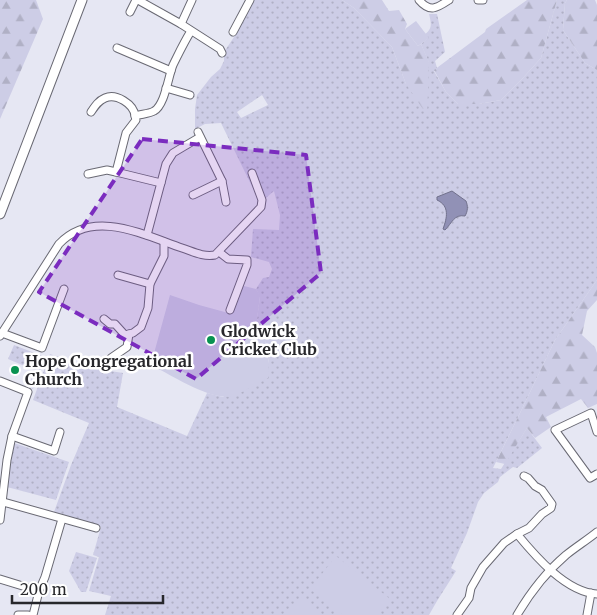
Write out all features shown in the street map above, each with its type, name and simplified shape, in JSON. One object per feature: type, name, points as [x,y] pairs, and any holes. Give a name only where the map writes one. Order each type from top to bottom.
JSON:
[{"type":"main road","points":[[0,214],[79,2]]},
{"type":"street","points":[[130,12],[137,0],[181,24],[220,49],[222,53]]},
{"type":"street","points":[[181,24],[192,0]]},
{"type":"street","points":[[233,32],[250,0]]},
{"type":"street","points":[[419,0],[424,6],[430,8],[438,7],[449,0]]},
{"type":"street","points":[[478,0],[483,0]]},
{"type":"street","points":[[135,116],[154,111],[161,104],[181,46],[191,31]]},
{"type":"street","points":[[117,48],[171,71]]},
{"type":"street","points":[[166,88],[190,95]]},
{"type":"street","points":[[91,112],[98,102],[106,97],[116,97],[128,103],[135,111],[136,120],[126,133],[116,172]]},
{"type":"street","points":[[147,234],[166,164],[173,153],[199,134],[222,181],[226,202]]},
{"type":"street","points":[[88,174],[107,170],[161,183]]},
{"type":"street","points":[[64,290],[42,348],[1,335],[59,244],[65,238],[85,228],[101,226],[121,227],[147,234],[164,242],[207,256],[215,255],[261,207],[262,200],[252,173]]},
{"type":"street","points":[[193,195],[222,181]]},
{"type":"street","points":[[104,319],[110,324],[115,324],[127,334],[133,333],[141,327],[148,308],[150,284],[164,256],[164,242]]},
{"type":"street","points":[[219,252],[228,259],[247,260],[247,265],[230,310]]},
{"type":"street","points":[[118,275],[150,284]]},
{"type":"street","points":[[110,358],[127,347],[127,334]]},
{"type":"street","points":[[0,381],[28,392],[12,436],[1,501],[0,520]]},
{"type":"street","points":[[597,432],[591,413],[555,430],[590,478],[597,474]]},
{"type":"street","points":[[12,436],[54,451],[60,432]]},
{"type":"street","points":[[457,615],[469,598],[471,588],[483,567],[504,543],[529,528],[542,514],[551,508],[552,504],[542,490],[524,476]]},
{"type":"street","points":[[1,501],[96,528]]},
{"type":"street","points":[[33,615],[62,519]]},
{"type":"street","points":[[517,615],[551,570],[566,555],[597,532]]},
{"type":"street","points":[[517,534],[531,551],[565,582],[579,590],[594,593],[587,615]]},
{"type":"street","points":[[0,579],[39,591]]},
{"type":"street","points":[[18,615],[28,615]]},
{"type":"highlighted area","points":[[142,139],[306,155],[321,273],[196,379],[39,292]]},
{"type":"green space","points":[[0,0],[36,0],[43,19],[0,119]]},
{"type":"green space","points":[[252,0],[342,0],[354,8],[392,47],[406,84],[429,63],[421,44],[428,38],[425,34],[428,32],[431,23],[429,14],[437,14],[445,52],[435,61],[437,68],[434,71],[446,92],[458,104],[479,104],[501,100],[541,58],[557,0],[567,0],[565,3],[563,30],[585,63],[597,70],[597,280],[555,340],[493,468],[501,469],[527,428],[542,448],[517,468],[513,467],[500,477],[498,482],[484,493],[478,502],[467,533],[451,568],[456,571],[429,615],[105,615],[111,596],[89,591],[99,557],[93,555],[101,527],[54,512],[89,423],[33,400],[50,354],[92,368],[123,373],[117,407],[187,436],[207,393],[223,397],[269,363],[262,323],[257,319],[260,297],[256,289],[263,278],[269,277],[272,269],[269,262],[251,257],[253,229],[279,230],[280,215],[274,191],[260,203],[221,123],[205,124],[195,129],[197,95],[220,69],[224,61],[224,52],[236,34]],"holes":[[[262,95],[268,105],[241,118],[237,112]]]},
{"type":"green space","points":[[342,0],[382,0],[389,11],[399,10],[407,24],[405,29],[418,46],[421,44],[429,62],[427,115],[406,84],[392,47],[354,8]]},
{"type":"green space","points":[[527,0],[557,0],[541,58],[501,100],[479,104],[458,104],[446,92],[434,70]]},
{"type":"green space","points":[[567,0],[595,0],[597,5],[597,70],[585,63],[563,30],[565,3]]},
{"type":"green space","points":[[416,21],[429,38],[418,46],[405,29]]},
{"type":"green space","points":[[597,280],[597,300],[587,311],[582,335],[595,347],[597,353],[597,404],[588,408],[581,399],[546,417],[551,427],[535,438],[527,428],[505,464],[496,462],[555,340]]},
{"type":"green space","name":"Glodwick Cricket Club","points":[[240,285],[256,289],[260,296],[257,319],[262,323],[269,363],[268,378],[233,396],[225,397],[192,387],[153,366],[153,357],[170,295],[232,314]]},
{"type":"green space","points":[[14,345],[45,357],[33,389],[28,387],[34,370],[8,359]]},
{"type":"green space","points":[[14,443],[69,462],[56,500],[7,487]]},
{"type":"green space","points":[[76,552],[97,558],[86,592],[81,592],[69,571]]},
{"type":"green space","points":[[336,556],[390,599],[377,615],[343,615],[310,589]]},
{"type":"green space","points":[[301,597],[318,615],[282,615]]},
{"type":"shaded area","points":[[452,191],[466,201],[467,210],[465,216],[458,216],[445,230],[443,229],[446,209],[437,200],[437,197]]},
{"type":"place","name":"Glodwick Cricket Club","points":[[211,340]]},
{"type":"place","name":"Hope Congregational Church","points":[[15,370]]}]
